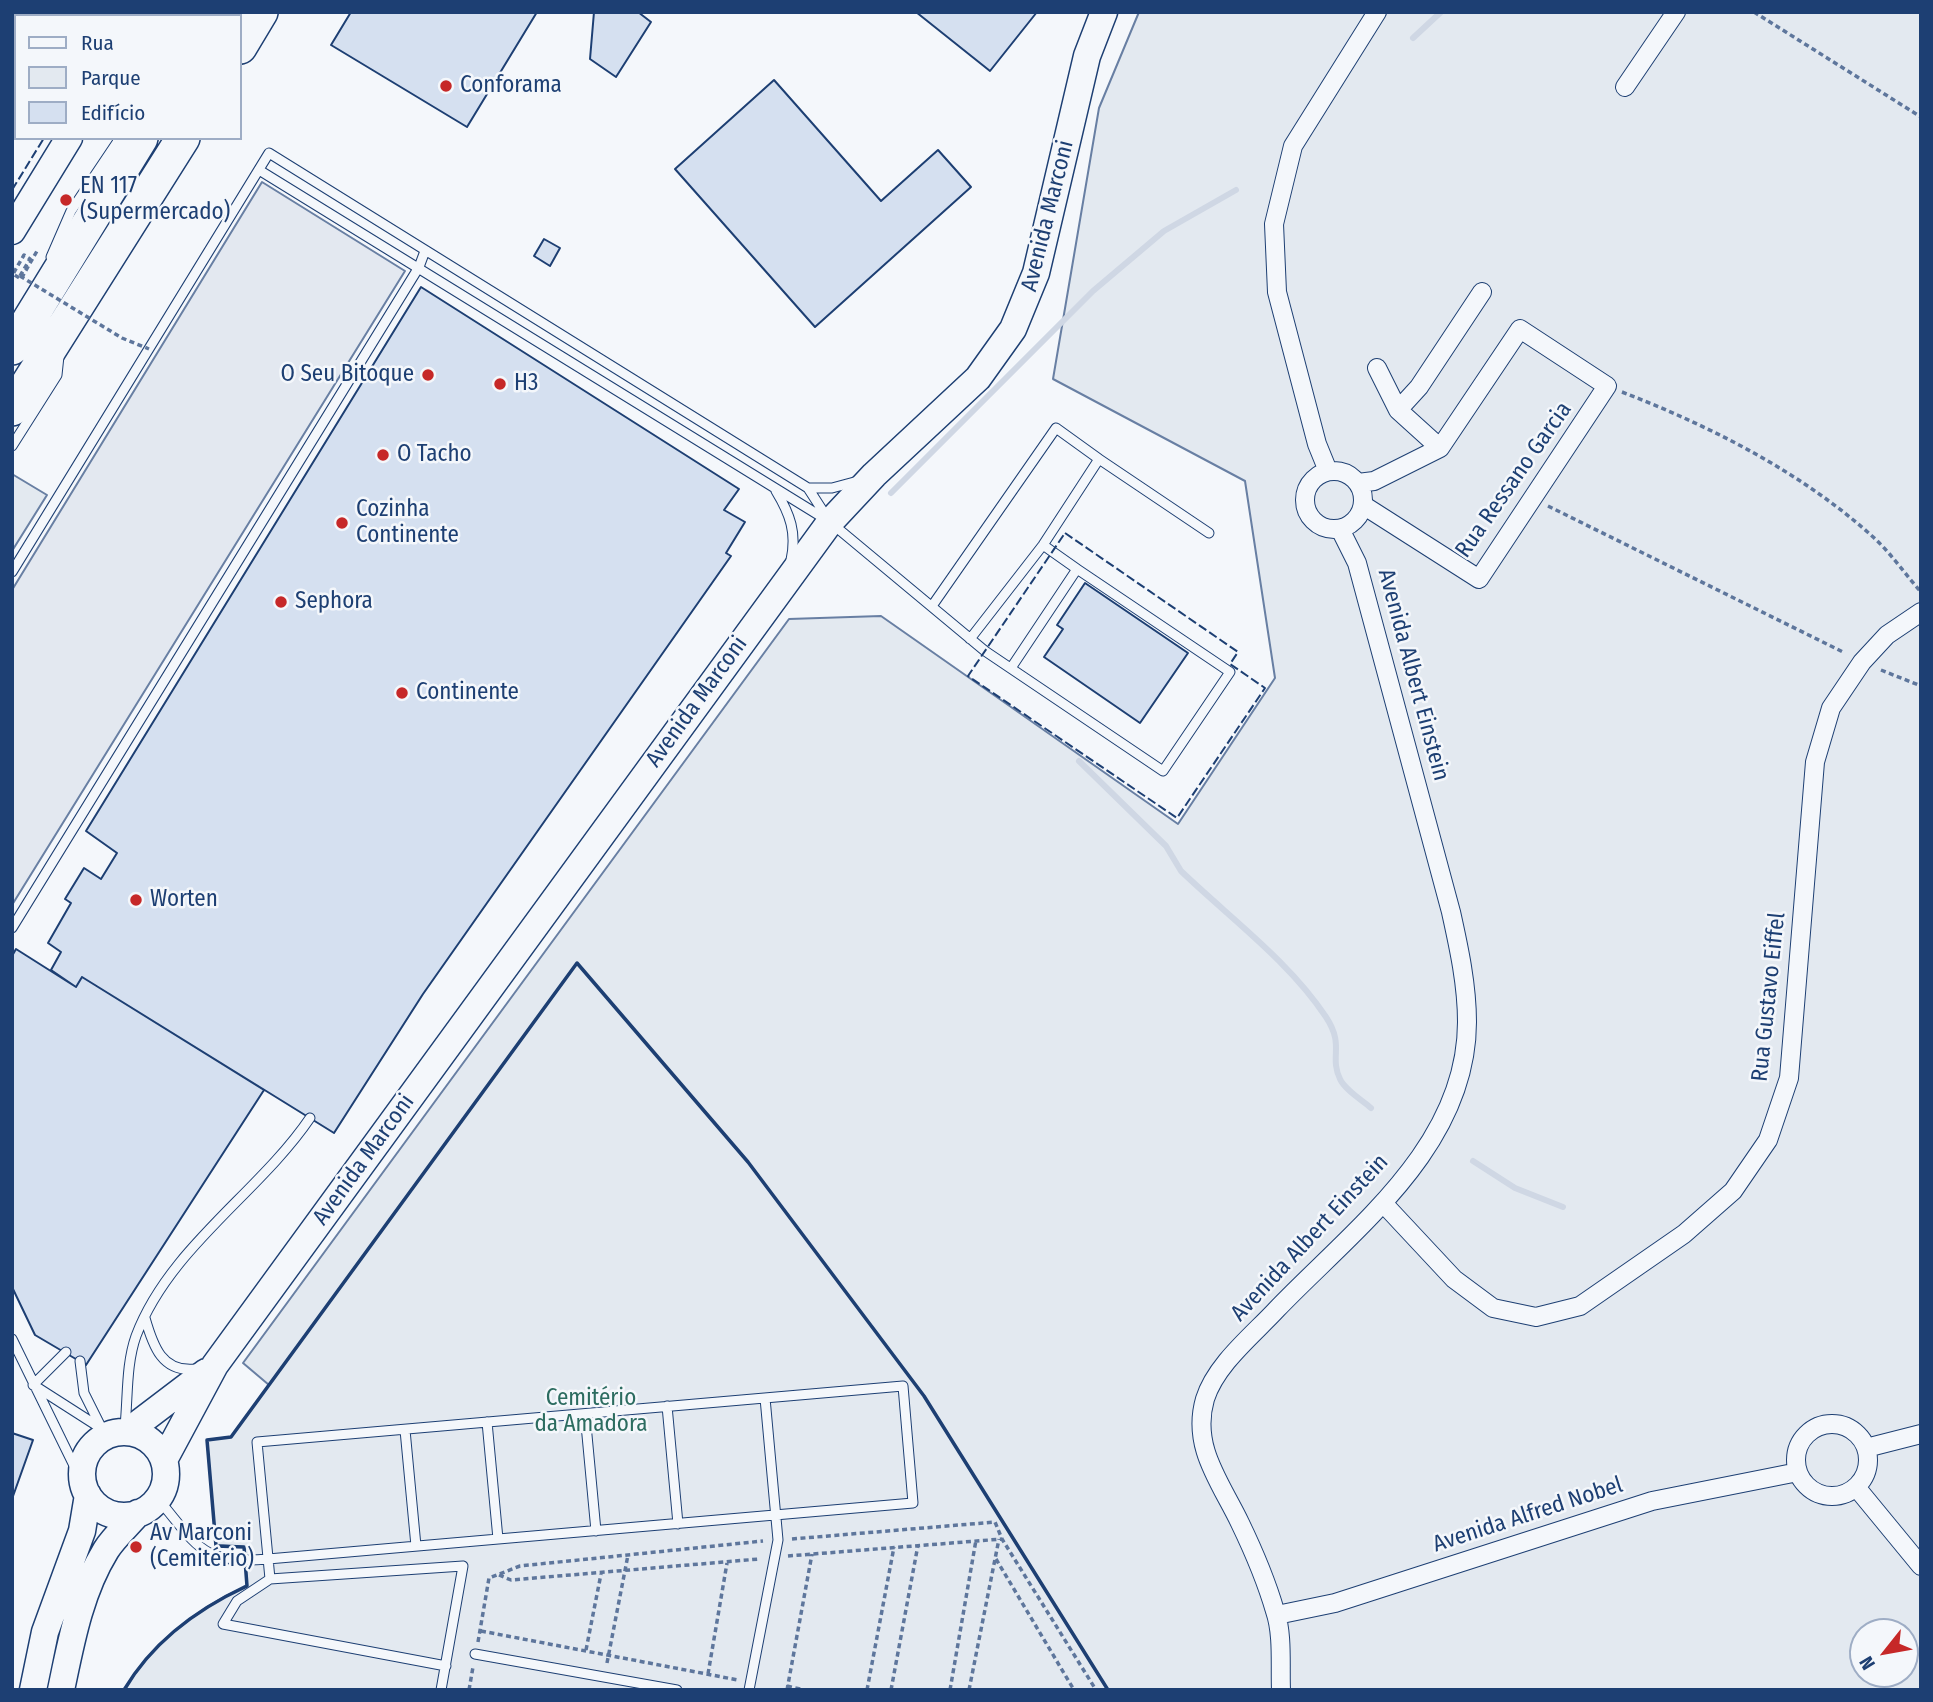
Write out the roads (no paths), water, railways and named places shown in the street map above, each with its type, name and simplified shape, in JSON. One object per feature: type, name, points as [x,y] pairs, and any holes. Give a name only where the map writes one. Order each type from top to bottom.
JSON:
[{"type":"highway","points":[[242,44],[261,12]]},
{"type":"highway","points":[[12,348],[140,140]]},
{"type":"highway","points":[[12,409],[182,140]]},
{"type":"street","name":"Avenida Marconi","points":[[164,1460],[215,1365],[785,581],[830,522],[874,475],[978,379],[1013,329],[1036,273],[1087,56],[1104,12]]},
{"type":"street","points":[[1328,471],[1317,444],[1278,292],[1275,224],[1293,146],[1377,12]]},
{"type":"street","points":[[1625,87],[1676,12]]},
{"type":"street","points":[[12,231],[68,140]]},
{"type":"street","points":[[1398,410],[1419,387],[1482,292]]},
{"type":"street","name":"Rua Ressano Garcia","points":[[1363,505],[1479,579],[1607,386],[1520,329],[1440,448]]},
{"type":"street","points":[[1358,484],[1374,481],[1440,448],[1398,410],[1377,368]]},
{"type":"street","points":[[1328,471],[1345,473],[1358,484],[1363,505],[1355,520],[1340,529],[1322,527],[1309,514],[1306,506],[1308,488],[1313,480],[1328,471]]},
{"type":"street","name":"Avenida Albert Einstein","points":[[1281,1690],[1277,1615],[1259,1562],[1207,1460],[1202,1418],[1206,1399],[1215,1379],[1241,1348],[1382,1203],[1437,1132],[1451,1103],[1462,1063],[1467,1024],[1465,994],[1451,912],[1357,563],[1340,529]]},
{"type":"street","name":"Rua Gustavo Eiffel","points":[[1382,1203],[1454,1279],[1493,1307],[1536,1317],[1580,1306],[1684,1234],[1733,1191],[1768,1140],[1789,1078],[1815,762],[1830,708],[1862,662],[1887,635],[1921,612]]},
{"type":"street","name":"Avenida Marconi","points":[[116,1432],[215,1365]]},
{"type":"street","points":[[1842,1425],[1861,1438],[1866,1448],[1867,1469],[1856,1487],[1846,1493],[1823,1495],[1803,1482],[1798,1472],[1797,1449],[1802,1439],[1820,1426],[1842,1425]]},
{"type":"street","points":[[33,1690],[45,1632],[82,1531],[86,1491],[82,1475],[89,1450],[116,1432],[150,1440],[164,1460],[166,1473],[148,1506],[107,1548],[91,1581],[73,1632],[61,1690]]},
{"type":"street","points":[[1866,1448],[1921,1434]]},
{"type":"street","name":"Avenida Alfred Nobel","points":[[1277,1615],[1335,1603],[1652,1501],[1798,1472]]},
{"type":"street","points":[[1856,1487],[1921,1566]]},
{"type":"street","points":[[86,1491],[103,1510],[114,1515],[148,1506]]},
{"type":"lane","points":[[37,308],[56,242],[71,211],[119,140]]},
{"type":"lane","points":[[12,572],[269,153],[808,488],[830,522]]},
{"type":"lane","points":[[259,170],[830,522],[970,639],[1163,771],[1230,672],[1042,545]]},
{"type":"lane","points":[[12,928],[419,267],[425,251]]},
{"type":"lane","points":[[12,446],[57,375],[61,333]]},
{"type":"lane","points":[[932,606],[1056,428],[1209,533]]},
{"type":"lane","points":[[970,639],[1042,545],[1100,459]]},
{"type":"lane","points":[[808,488],[832,488],[874,475]]},
{"type":"lane","points":[[775,490],[790,515],[794,535],[785,581]]},
{"type":"lane","points":[[1011,668],[1077,569]]},
{"type":"lane","points":[[116,1432],[131,1358],[145,1318],[173,1272],[295,1140],[310,1118]]},
{"type":"lane","points":[[145,1318],[152,1344],[161,1358],[175,1369],[192,1370],[215,1365]]},
{"type":"lane","points":[[12,1339],[86,1491]]},
{"type":"lane","points":[[33,1385],[66,1352]]},
{"type":"lane","points":[[80,1361],[84,1393],[116,1432]]},
{"type":"lane","points":[[12,1363],[26,1369]]},
{"type":"lane","points":[[33,1385],[116,1432]]},
{"type":"lane","points":[[148,1506],[213,1556],[231,1562],[268,1559],[498,1539],[678,1524],[913,1503],[903,1385],[257,1442],[268,1559],[270,1579]]},
{"type":"lane","points":[[750,1686],[778,1540],[765,1398]]},
{"type":"lane","points":[[667,1406],[678,1524]]},
{"type":"lane","points":[[586,1414],[596,1531]]},
{"type":"lane","points":[[487,1422],[498,1539]]},
{"type":"lane","points":[[405,1430],[416,1546]]},
{"type":"lane","points":[[441,1690],[446,1665],[463,1566],[270,1579],[237,1601],[223,1623],[446,1665]]},
{"type":"lane","points":[[475,1654],[677,1690]]},
{"type":"waterway","points":[[1413,38],[1441,12]]},
{"type":"waterway","points":[[891,493],[1093,291],[1164,231],[1236,190]]},
{"type":"waterway","points":[[1079,761],[1166,846],[1181,871],[1295,977],[1332,1027],[1336,1043],[1337,1071],[1342,1083],[1371,1108]]},
{"type":"waterway","points":[[1473,1161],[1515,1188],[1563,1207]]},
{"type":"place","name":"Conforama","points":[[446,86]]},
{"type":"place","name":"EN 117 (Supermercado)","points":[[66,200]]},
{"type":"place","name":"O Seu Bitoque","points":[[428,375]]},
{"type":"place","name":"H3","points":[[500,384]]},
{"type":"place","name":"O Tacho","points":[[383,455]]},
{"type":"place","name":"Cozinha Continente","points":[[342,523]]},
{"type":"place","name":"Sephora","points":[[281,602]]},
{"type":"place","name":"Continente","points":[[402,693]]},
{"type":"place","name":"Worten","points":[[136,900]]},
{"type":"place","name":"Av Marconi (Cemitério)","points":[[136,1547]]},
{"type":"park label","name":"Cemitério da Amadora","points":[[591,1412]]}]
